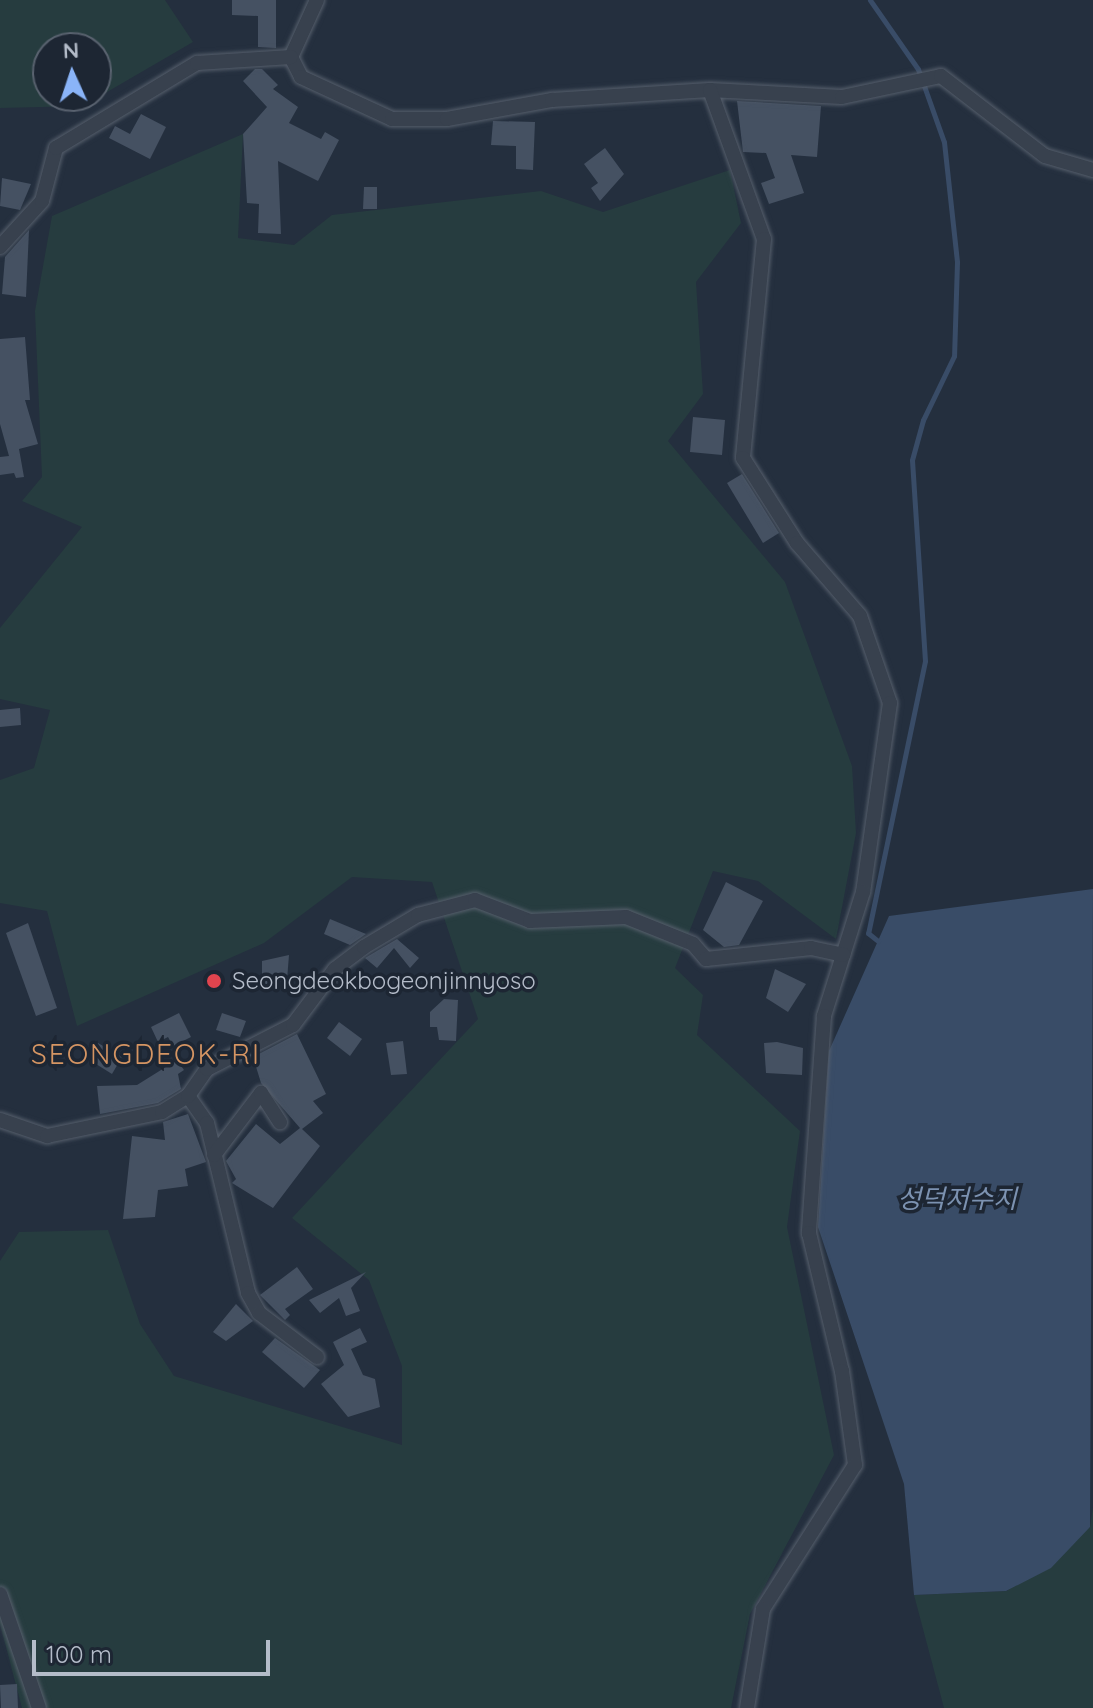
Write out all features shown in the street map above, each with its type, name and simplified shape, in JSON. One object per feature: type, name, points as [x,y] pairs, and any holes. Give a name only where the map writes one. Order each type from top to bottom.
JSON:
[{"type":"street","points":[[291,57],[317,0]]},
{"type":"street","points":[[291,57],[301,77],[392,119],[447,119],[552,100],[710,90],[842,97],[941,76],[1045,156],[1093,170]]},
{"type":"street","points":[[0,247],[42,201],[56,148],[197,63],[291,57]]},
{"type":"street","points":[[710,90],[764,239],[743,458],[797,543],[860,616],[890,703],[863,892],[824,1016],[809,1233],[842,1371],[855,1465],[763,1609],[747,1708]]},
{"type":"street","points":[[0,1120],[47,1136],[162,1112],[188,1096],[207,1069],[293,1025],[335,969],[364,947],[418,915],[475,900],[530,921],[626,917],[693,944],[706,959],[811,948],[843,955]]},
{"type":"street","points":[[214,1155],[261,1093],[280,1122]]},
{"type":"street","points":[[188,1096],[207,1123],[248,1293],[259,1313],[317,1357]]},
{"type":"street","points":[[0,1594],[39,1708]]},
{"type":"green space","points":[[0,0],[165,0],[193,42],[112,89],[112,32],[32,32],[32,107],[0,108]]},
{"type":"green space","points":[[243,134],[238,238],[294,245],[332,215],[541,191],[603,212],[730,170],[741,223],[696,282],[703,394],[668,441],[785,582],[852,766],[856,833],[836,939],[758,881],[713,871],[675,968],[703,995],[697,1035],[800,1131],[787,1227],[834,1455],[750,1614],[731,1708],[22,1708],[0,1624],[0,1261],[19,1232],[108,1230],[140,1324],[174,1376],[402,1445],[402,1366],[369,1280],[292,1218],[478,1019],[432,882],[352,877],[264,943],[77,1026],[47,911],[0,903],[0,780],[34,768],[50,710],[0,699],[0,628],[82,527],[22,501],[42,477],[35,311],[52,216]]},
{"type":"green space","points":[[1093,1507],[1093,1708],[944,1708],[914,1595],[1007,1591],[1090,1527]]},
{"type":"water","name":"성덕저수지","points":[[1093,889],[1090,1527],[1051,1568],[1006,1591],[914,1595],[904,1484],[818,1227],[829,1051],[889,916]]},
{"type":"building","points":[[232,0],[276,0],[276,48],[258,47],[258,16],[232,15]]},
{"type":"building","points":[[255,69],[262,69],[278,85],[273,89],[298,107],[289,123],[321,139],[325,132],[339,140],[318,181],[278,161],[281,234],[258,233],[259,204],[247,203],[243,134],[267,107],[243,81]]},
{"type":"building","points":[[737,101],[821,106],[817,157],[791,155],[804,193],[769,204],[761,183],[775,178],[766,153],[743,152]]},
{"type":"building","points":[[141,114],[166,127],[150,159],[109,138],[115,126],[130,134]]},
{"type":"building","points":[[493,121],[535,122],[533,170],[516,169],[516,146],[491,145]]},
{"type":"building","points":[[605,148],[624,174],[600,201],[591,188],[598,183],[584,164]]},
{"type":"building","points":[[2,178],[31,184],[20,210],[0,206]]},
{"type":"building","points":[[364,187],[377,187],[377,209],[363,209]]},
{"type":"building","points":[[29,230],[26,297],[2,294],[5,257]]},
{"type":"building","points":[[25,337],[30,400],[25,400],[38,444],[19,449],[24,477],[16,478],[14,473],[0,475],[0,457],[9,456],[0,424],[0,339]]},
{"type":"building","points":[[693,417],[725,420],[722,455],[690,452]]},
{"type":"building","points":[[742,474],[779,533],[763,543],[727,483]]},
{"type":"building","points":[[20,708],[21,725],[0,727],[0,710]]},
{"type":"building","points":[[726,882],[763,901],[739,945],[724,947],[703,930]]},
{"type":"building","points":[[330,919],[366,934],[350,945],[324,934]]},
{"type":"building","points":[[28,923],[57,1008],[36,1016],[6,933]]},
{"type":"building","points":[[397,939],[419,958],[410,968],[394,948],[377,968],[365,958]]},
{"type":"building","points":[[289,955],[287,980],[262,986],[262,961]]},
{"type":"building","points":[[775,969],[806,984],[788,1012],[766,998]]},
{"type":"building","points":[[444,999],[458,1000],[456,1041],[439,1040],[437,1027],[430,1027],[430,1012]]},
{"type":"building","points":[[179,1013],[191,1037],[173,1046],[168,1037],[158,1042],[151,1027]]},
{"type":"building","points":[[222,1013],[246,1021],[240,1037],[216,1030]]},
{"type":"building","points":[[339,1022],[362,1039],[350,1056],[327,1038]]},
{"type":"building","points":[[297,1034],[326,1094],[313,1101],[323,1113],[302,1129],[320,1146],[273,1208],[232,1183],[236,1179],[226,1161],[256,1124],[280,1144],[300,1128],[261,1083],[253,1057]]},
{"type":"building","points":[[403,1041],[407,1074],[391,1075],[386,1043]]},
{"type":"building","points":[[777,1042],[803,1048],[802,1075],[766,1073],[764,1043]]},
{"type":"building","points":[[98,1043],[122,1057],[112,1074],[88,1059]]},
{"type":"building","points":[[177,1060],[184,1070],[178,1074],[181,1089],[158,1103],[100,1114],[97,1086],[137,1085]]},
{"type":"building","points":[[188,1114],[206,1162],[185,1169],[188,1186],[158,1190],[155,1217],[123,1219],[132,1136],[165,1140],[163,1122]]},
{"type":"building","points":[[297,1267],[313,1289],[285,1309],[290,1315],[285,1320],[260,1295]]},
{"type":"building","points":[[366,1272],[351,1288],[360,1311],[346,1316],[339,1298],[320,1313],[309,1300]]},
{"type":"building","points":[[236,1304],[253,1321],[226,1341],[213,1332]]},
{"type":"building","points":[[360,1328],[367,1342],[351,1349],[363,1375],[375,1379],[380,1407],[348,1417],[321,1384],[344,1365],[333,1342]]},
{"type":"building","points":[[275,1338],[320,1370],[304,1388],[262,1352]]},
{"type":"building","points":[[17,1684],[18,1708],[1,1708],[0,1685]]},
{"type":"waterway","points":[[870,0],[918,69],[944,142],[957,262],[954,356],[923,420],[912,460],[925,661],[868,933],[878,941]]},
{"type":"place","name":"Seongdeokbogeonjinnyoso","points":[[214,981]]},
{"type":"district","name":"SEONGDEOK-RI","points":[[146,1054]]}]
